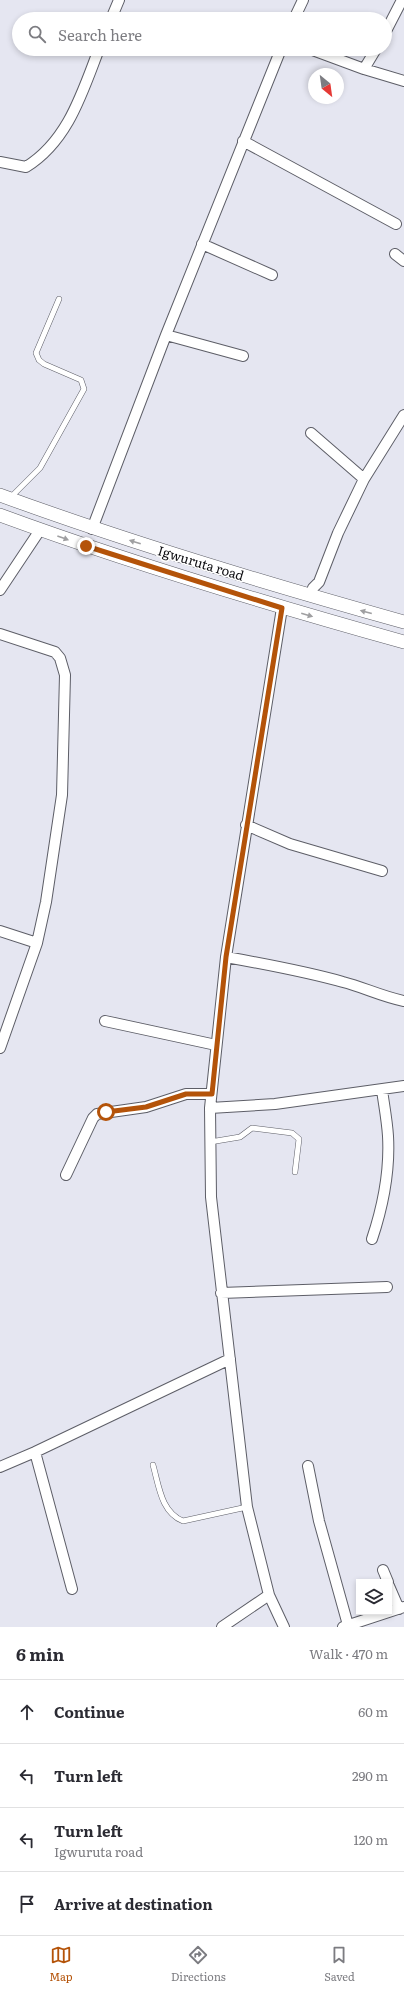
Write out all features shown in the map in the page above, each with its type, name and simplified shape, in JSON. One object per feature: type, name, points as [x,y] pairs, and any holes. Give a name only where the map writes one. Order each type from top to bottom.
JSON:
[{"type":"main road","name":"Igwuruta road","points":[[5,497],[92,529],[310,596],[404,622]]},
{"type":"main road","name":"Igwuruta road","points":[[0,515],[86,546],[282,608],[404,642]]},
{"type":"street","points":[[114,12],[119,0]]},
{"type":"street","points":[[297,12],[303,0]]},
{"type":"street","points":[[392,19],[402,0]]},
{"type":"street","points":[[0,162],[26,167],[45,153],[56,142],[75,110],[96,56]]},
{"type":"street","points":[[92,529],[166,335],[278,56]]},
{"type":"street","points":[[329,56],[364,69],[404,81]]},
{"type":"street","points":[[364,69],[372,56]]},
{"type":"street","points":[[243,141],[396,224]]},
{"type":"street","points":[[202,244],[272,275]]},
{"type":"street","points":[[395,254],[404,261]]},
{"type":"street","points":[[166,335],[242,356]]},
{"type":"street","points":[[310,596],[313,588],[318,582],[338,532],[364,479],[404,415]]},
{"type":"street","points":[[311,433],[364,479]]},
{"type":"street","points":[[0,590],[40,530]]},
{"type":"street","points":[[282,608],[226,957],[210,1108],[210,1142],[211,1197],[247,1507],[269,1595],[284,1627]]},
{"type":"street","points":[[0,634],[55,652],[60,658],[64,676],[62,795],[46,902],[37,943],[0,1048]]},
{"type":"street","points":[[246,825],[290,844],[382,871]]},
{"type":"street","points":[[0,932],[37,943]]},
{"type":"street","points":[[226,957],[304,971],[355,985],[392,999],[404,1001]]},
{"type":"street","points":[[105,1021],[216,1045]]},
{"type":"street","points":[[210,1108],[275,1104],[404,1086]]},
{"type":"street","points":[[372,1239],[381,1209],[387,1169],[388,1136],[382,1090]]},
{"type":"street","points":[[66,1175],[93,1118],[97,1114],[146,1107],[186,1094],[212,1094]]},
{"type":"street","points":[[221,1293],[387,1287]]},
{"type":"street","points":[[0,1467],[35,1452],[230,1359]]},
{"type":"street","points":[[35,1452],[72,1589]]},
{"type":"street","points":[[308,1466],[319,1521],[345,1626],[401,1608],[392,1592]]},
{"type":"street","points":[[383,1570],[387,1579]]},
{"type":"street","points":[[222,1627],[269,1595]]},
{"type":"lane","points":[[5,497],[40,468],[84,389],[80,380],[44,364],[39,360],[36,353],[59,299]]},
{"type":"lane","points":[[210,1142],[240,1137],[252,1128],[292,1133],[299,1139],[295,1172]]},
{"type":"lane","points":[[153,1465],[166,1507],[173,1517],[183,1520],[247,1507]]},
{"type":"route","points":[[86,546],[282,608],[226,957],[212,1094],[186,1094],[146,1107],[106,1112]]}]
